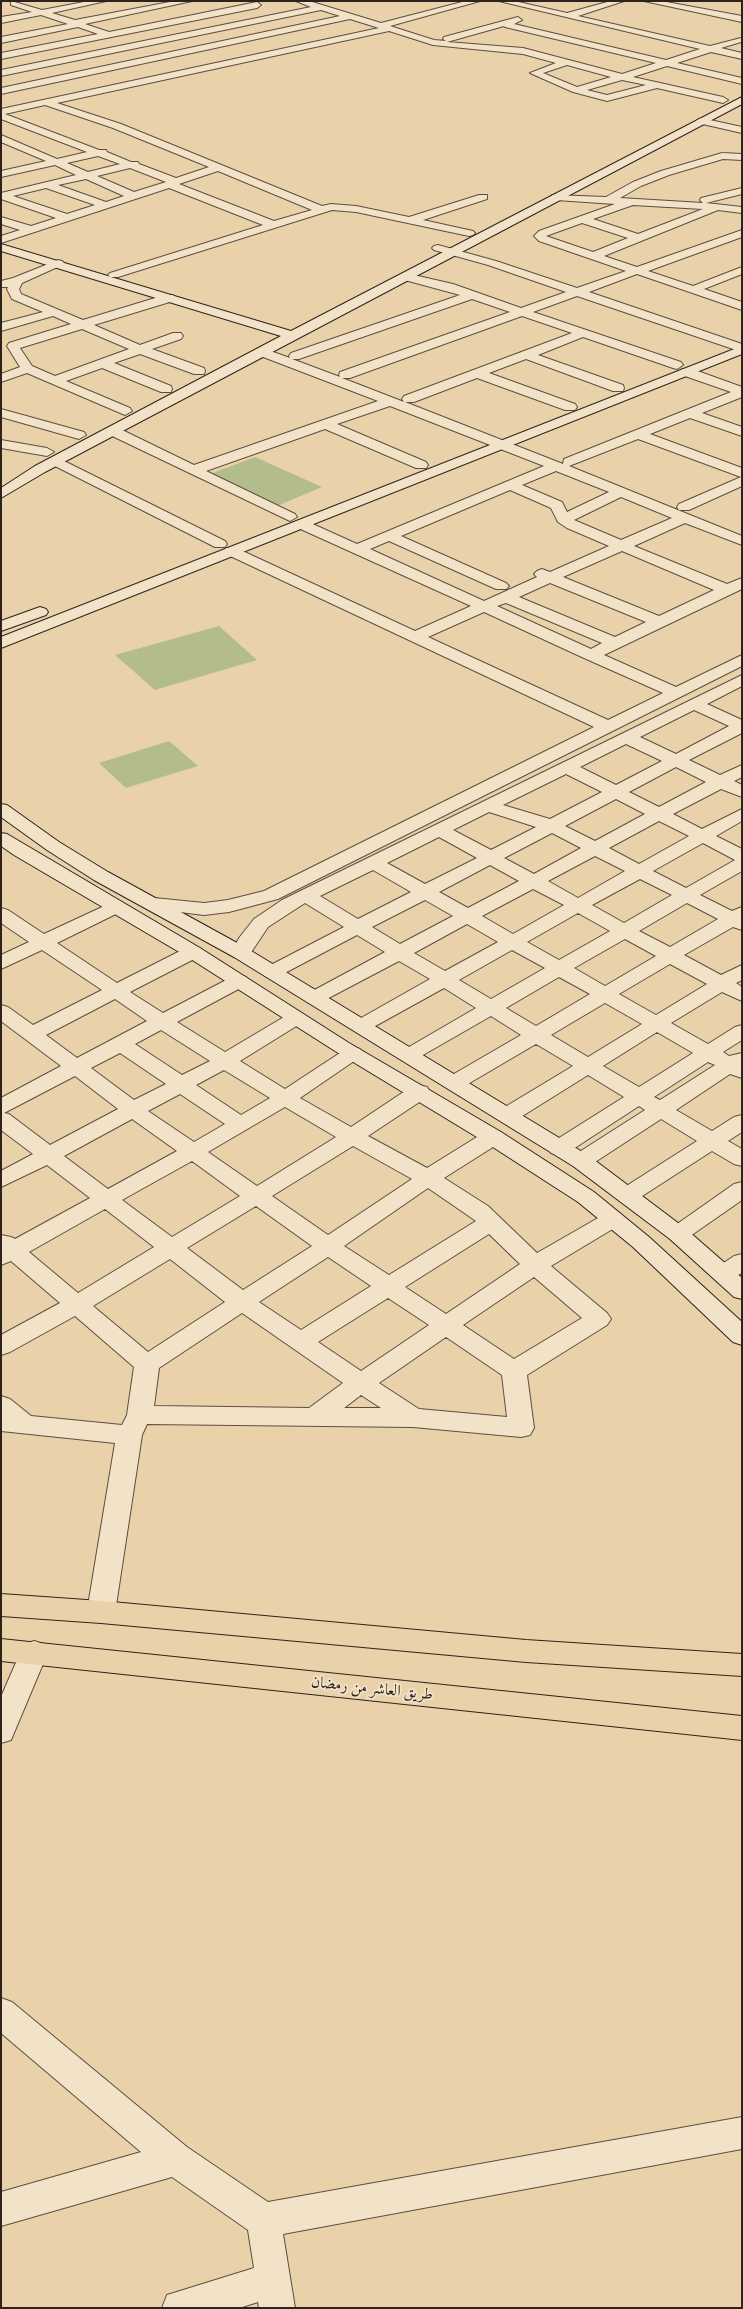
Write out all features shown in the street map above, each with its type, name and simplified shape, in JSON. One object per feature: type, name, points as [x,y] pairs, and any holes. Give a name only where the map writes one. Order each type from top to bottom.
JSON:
[{"type":"main road","points":[[1,1605],[101,1612],[526,1651],[742,1665]]},
{"type":"main road","name":"طريق العاشر من رمضان","points":[[1,1650],[34,1652],[742,1728]]},
{"type":"street","points":[[27,1],[11,4],[41,12],[208,68]]},
{"type":"street","points":[[75,1],[250,59]]},
{"type":"street","points":[[1,20],[102,1]]},
{"type":"street","points":[[131,1],[280,52]]},
{"type":"street","points":[[1,40],[184,2],[200,1]]},
{"type":"street","points":[[237,1],[351,37]]},
{"type":"street","points":[[300,1],[433,42],[458,46],[523,51],[655,86],[679,91],[736,97]]},
{"type":"street","points":[[1,114],[85,94],[351,37],[476,1]]},
{"type":"street","points":[[503,1],[742,56]]},
{"type":"street","points":[[530,7],[546,1]]},
{"type":"street","points":[[567,15],[620,1]]},
{"type":"street","points":[[648,1],[742,19]]},
{"type":"street","points":[[184,2],[315,45]]},
{"type":"street","points":[[1,56],[264,3]]},
{"type":"street","points":[[499,10],[520,5]]},
{"type":"street","points":[[1,73],[320,7]]},
{"type":"street","points":[[433,42],[550,11]]},
{"type":"street","points":[[6,90],[350,17]]},
{"type":"street","points":[[1,20],[165,77]]},
{"type":"street","points":[[505,24],[665,64],[742,81]]},
{"type":"street","points":[[507,49],[603,24]]},
{"type":"street","points":[[407,35],[429,29]]},
{"type":"street","points":[[481,30],[503,36]]},
{"type":"street","points":[[655,86],[607,98],[576,90],[535,73],[566,62],[657,36]]},
{"type":"street","points":[[692,44],[711,38]]},
{"type":"street","points":[[1,40],[124,86]]},
{"type":"street","points":[[576,90],[665,64],[738,40]]},
{"type":"street","points":[[1,62],[85,94]]},
{"type":"street","points":[[679,91],[742,72]]},
{"type":"street","points":[[1,85],[6,90],[117,126],[322,210]]},
{"type":"street","points":[[21,467],[113,431],[266,350],[287,331],[450,247],[556,197],[701,121],[736,97]]},
{"type":"street","points":[[1,494],[79,434],[199,371],[405,277],[469,233],[736,97]]},
{"type":"street","points":[[1,114],[133,165],[206,199],[274,225]]},
{"type":"street","points":[[61,120],[84,115]]},
{"type":"street","points":[[701,121],[742,130]]},
{"type":"street","points":[[1,133],[46,123]]},
{"type":"street","points":[[94,132],[117,126]]},
{"type":"street","points":[[8,151],[78,135]]},
{"type":"street","points":[[1,138],[134,196]]},
{"type":"street","points":[[137,144],[152,140]]},
{"type":"street","points":[[1,174],[115,149]]},
{"type":"street","points":[[161,158],[182,153]]},
{"type":"street","points":[[610,199],[637,184],[665,173],[722,156],[742,157]]},
{"type":"street","points":[[1,196],[147,161]]},
{"type":"street","points":[[1,165],[47,185],[105,205]]},
{"type":"street","points":[[1,241],[218,168]]},
{"type":"street","points":[[241,190],[262,186]]},
{"type":"street","points":[[684,204],[742,191]]},
{"type":"street","points":[[206,199],[227,194]]},
{"type":"street","points":[[1,196],[67,218]]},
{"type":"street","points":[[410,220],[483,197]]},
{"type":"street","points":[[556,197],[684,204],[742,210]]},
{"type":"street","points":[[634,201],[542,233],[540,236],[593,256],[742,306]]},
{"type":"street","points":[[622,206],[678,223]]},
{"type":"street","points":[[114,275],[331,207],[344,207],[469,233]]},
{"type":"street","points":[[593,256],[719,207]]},
{"type":"street","points":[[582,219],[638,238]]},
{"type":"street","points":[[1,220],[31,230]]},
{"type":"street","points":[[345,375],[742,233]]},
{"type":"street","points":[[1,241],[114,275],[287,331]]},
{"type":"street","points":[[1,247],[58,263],[169,298],[287,331]]},
{"type":"street","points":[[450,247],[584,290],[740,344]]},
{"type":"street","points":[[1,285],[17,281],[58,263]]},
{"type":"street","points":[[692,290],[741,271]]},
{"type":"street","points":[[405,277],[471,295],[583,333],[682,368],[742,392]]},
{"type":"street","points":[[17,281],[12,289],[16,296],[139,349],[199,371]]},
{"type":"street","points":[[295,356],[471,295]]},
{"type":"street","points":[[125,411],[28,369],[13,346],[169,298]]},
{"type":"street","points":[[14,309],[34,304]]},
{"type":"street","points":[[1,327],[56,312]]},
{"type":"street","points":[[409,399],[583,333]]},
{"type":"street","points":[[54,381],[177,336]]},
{"type":"street","points":[[1,643],[225,547],[740,344]]},
{"type":"street","points":[[266,350],[295,356],[409,399],[563,464],[688,513],[742,531]]},
{"type":"street","points":[[266,350],[391,401],[502,439]]},
{"type":"street","points":[[527,355],[618,388]]},
{"type":"street","points":[[102,363],[166,389]]},
{"type":"street","points":[[295,520],[422,465],[502,439],[570,407],[618,388],[682,368]]},
{"type":"street","points":[[1,378],[28,369]]},
{"type":"street","points":[[477,374],[570,407]]},
{"type":"street","points":[[358,549],[742,392]]},
{"type":"street","points":[[194,470],[391,401]]},
{"type":"street","points":[[1,413],[79,434]]},
{"type":"street","points":[[690,413],[742,432]]},
{"type":"street","points":[[325,424],[422,465]]},
{"type":"street","points":[[113,431],[295,520],[676,693]]},
{"type":"street","points":[[638,434],[742,473]]},
{"type":"street","points":[[1,444],[52,456],[225,547],[608,727]]},
{"type":"street","points":[[563,464],[621,492],[669,512],[688,513],[742,492]]},
{"type":"street","points":[[409,634],[477,603],[504,592],[550,577],[622,546],[688,513],[742,481]]},
{"type":"street","points":[[509,486],[557,505],[563,519],[622,546],[727,590]]},
{"type":"street","points":[[563,519],[621,492]]},
{"type":"street","points":[[504,592],[536,571],[669,512]]},
{"type":"street","points":[[688,513],[742,541]]},
{"type":"street","points":[[388,536],[615,643]]},
{"type":"street","points":[[96,590],[225,547]]},
{"type":"street","points":[[536,571],[659,622]]},
{"type":"street","points":[[590,655],[742,583]]},
{"type":"street","points":[[1,626],[52,607]]},
{"type":"street","points":[[154,904],[191,908],[229,906],[271,895],[742,660]]},
{"type":"street","points":[[241,954],[249,938],[261,923],[274,913],[742,680]]},
{"type":"street","points":[[693,704],[742,726]]},
{"type":"street","points":[[272,972],[742,726]]},
{"type":"street","points":[[626,737],[742,792]]},
{"type":"street","points":[[566,767],[742,856]]},
{"type":"street","points":[[314,998],[742,770]]},
{"type":"street","points":[[487,806],[552,826],[686,895],[739,919]]},
{"type":"street","points":[[1,809],[53,846],[101,876],[154,904],[272,972],[581,1161],[678,1234],[733,1268],[742,1292]]},
{"type":"street","points":[[361,1026],[742,814]]},
{"type":"street","points":[[440,830],[742,995]]},
{"type":"street","points":[[1,838],[193,952],[296,1018],[493,1137],[586,1197],[641,1242],[742,1336]]},
{"type":"street","points":[[374,863],[708,1053],[738,1065]]},
{"type":"street","points":[[409,1055],[742,863]]},
{"type":"street","points":[[306,896],[742,1159]]},
{"type":"street","points":[[229,906],[261,923]]},
{"type":"street","points":[[1,963],[115,907]]},
{"type":"street","points":[[1,914],[45,942],[162,1022],[285,1098],[352,1137],[428,1178],[480,1211],[535,1265],[599,1319],[514,1370]]},
{"type":"street","points":[[454,1083],[669,956],[739,919]]},
{"type":"street","points":[[33,1034],[193,952]]},
{"type":"street","points":[[508,1115],[742,971]]},
{"type":"street","points":[[1,1107],[78,1068],[239,981]]},
{"type":"street","points":[[1,1011],[133,1110],[258,1195],[388,1287],[514,1370]]},
{"type":"street","points":[[1,1180],[180,1085],[296,1018]]},
{"type":"street","points":[[559,1148],[742,1031]]},
{"type":"street","points":[[121,1044],[241,1125]]},
{"type":"street","points":[[147,1364],[78,1304],[5,1249],[108,1200],[241,1125],[353,1053]]},
{"type":"street","points":[[581,1161],[660,1110],[738,1065]]},
{"type":"street","points":[[1,1346],[78,1304],[171,1248],[352,1137],[419,1092]]},
{"type":"street","points":[[1,1119],[242,1302],[413,1418]]},
{"type":"street","points":[[628,1195],[742,1122]]},
{"type":"street","points":[[101,1612],[134,1425],[147,1364],[328,1246],[428,1178],[493,1137]]},
{"type":"street","points":[[678,1234],[742,1189]]},
{"type":"street","points":[[314,1417],[361,1383],[535,1265],[613,1219]]},
{"type":"street","points":[[300,1342],[491,1222]]},
{"type":"street","points":[[1,1405],[12,1423],[134,1425],[314,1417],[413,1418],[521,1428],[514,1370]]},
{"type":"street","points":[[1,1731],[34,1652]]},
{"type":"street","points":[[1,2013],[174,2159],[264,2220],[742,2133]]},
{"type":"street","points":[[1,2209],[174,2159]]},
{"type":"street","points":[[180,2308],[275,2294],[264,2220]]},
{"type":"green space","points":[[255,457],[322,487],[277,506],[210,474]]},
{"type":"green space","points":[[219,626],[257,660],[155,690],[115,655]]},
{"type":"green space","points":[[169,741],[198,766],[126,788],[99,763]]}]
